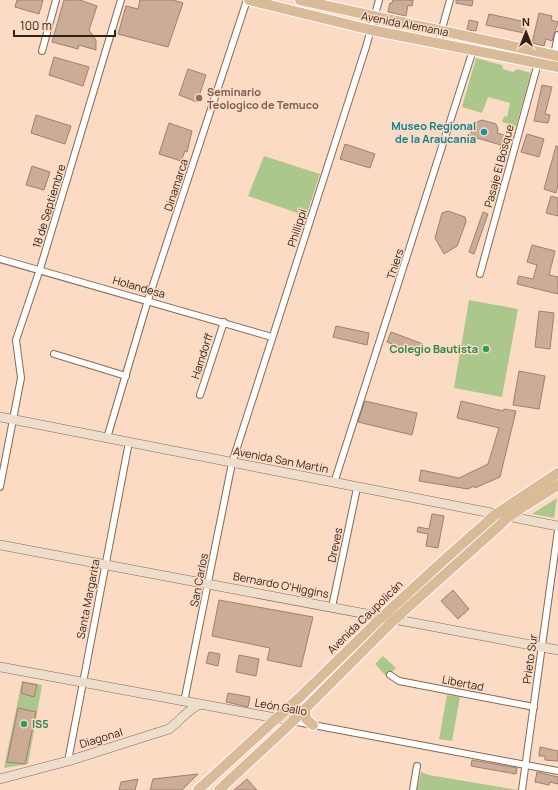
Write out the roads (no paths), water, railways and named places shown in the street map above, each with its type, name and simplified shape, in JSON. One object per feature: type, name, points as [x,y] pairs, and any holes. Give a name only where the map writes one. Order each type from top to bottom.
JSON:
[{"type":"main road","name":"Avenida Alemania","points":[[248,0],[371,30],[558,67]]},
{"type":"main road","name":"Avenida Alemania","points":[[300,0],[556,56]]},
{"type":"main road","points":[[473,50],[477,44],[485,40]]},
{"type":"main road","name":"Avenida San Martín","points":[[0,417],[357,488],[558,526]]},
{"type":"main road","name":"Avenida Caupolicán","points":[[198,790],[277,718],[382,617],[496,514],[558,473]]},
{"type":"main road","name":"Avenida Caupolicán","points":[[219,790],[396,619],[509,516],[558,485]]},
{"type":"main road","name":"Bernardo O'Higgins","points":[[0,545],[558,650]]},
{"type":"main road","name":"León Gallo","points":[[0,667],[292,721]]},
{"type":"main road","name":"Diagonal","points":[[0,779],[68,761],[169,729],[180,721],[190,709],[200,704]]},
{"type":"main road","points":[[305,708],[306,719],[313,725]]},
{"type":"street","points":[[42,51],[56,0]]},
{"type":"street","name":"18 de Septiembre","points":[[0,486],[21,378],[16,340],[40,269],[121,0]]},
{"type":"street","name":"Dinamarca","points":[[108,438],[148,300],[248,0]]},
{"type":"street","name":"Phillippi","points":[[232,463],[371,30],[379,0]]},
{"type":"street","points":[[438,43],[450,0]]},
{"type":"street","points":[[556,56],[558,35]]},
{"type":"street","name":"Thiers","points":[[334,483],[473,50]]},
{"type":"street","name":"Pasaje El Bosque","points":[[480,274],[538,63]]},
{"type":"street","name":"Holandesa","points":[[0,259],[40,269],[272,337]]},
{"type":"street","name":"Hamdorff","points":[[200,395],[224,322]]},
{"type":"street","points":[[54,354],[126,376]]},
{"type":"street","name":"Santa Margarita","points":[[68,761],[129,442]]},
{"type":"street","name":"San Carlos","points":[[184,702],[232,463]]},
{"type":"street","name":"Dreves","points":[[332,607],[357,488]]},
{"type":"street","name":"Prieto Sur","points":[[522,790],[558,530]]},
{"type":"street","name":"Libertad","points":[[390,675],[399,681],[534,707]]},
{"type":"street","name":"León Gallo","points":[[292,721],[558,771]]},
{"type":"street","points":[[413,790],[417,766]]},
{"type":"place","name":"Seminario Teologico de Temuco","points":[[199,98]]},
{"type":"place","name":"Museo Regional de la Araucanía","points":[[484,132]]},
{"type":"place","name":"Colegio Bautista","points":[[486,349]]},
{"type":"place","name":"IS5","points":[[24,724]]}]
